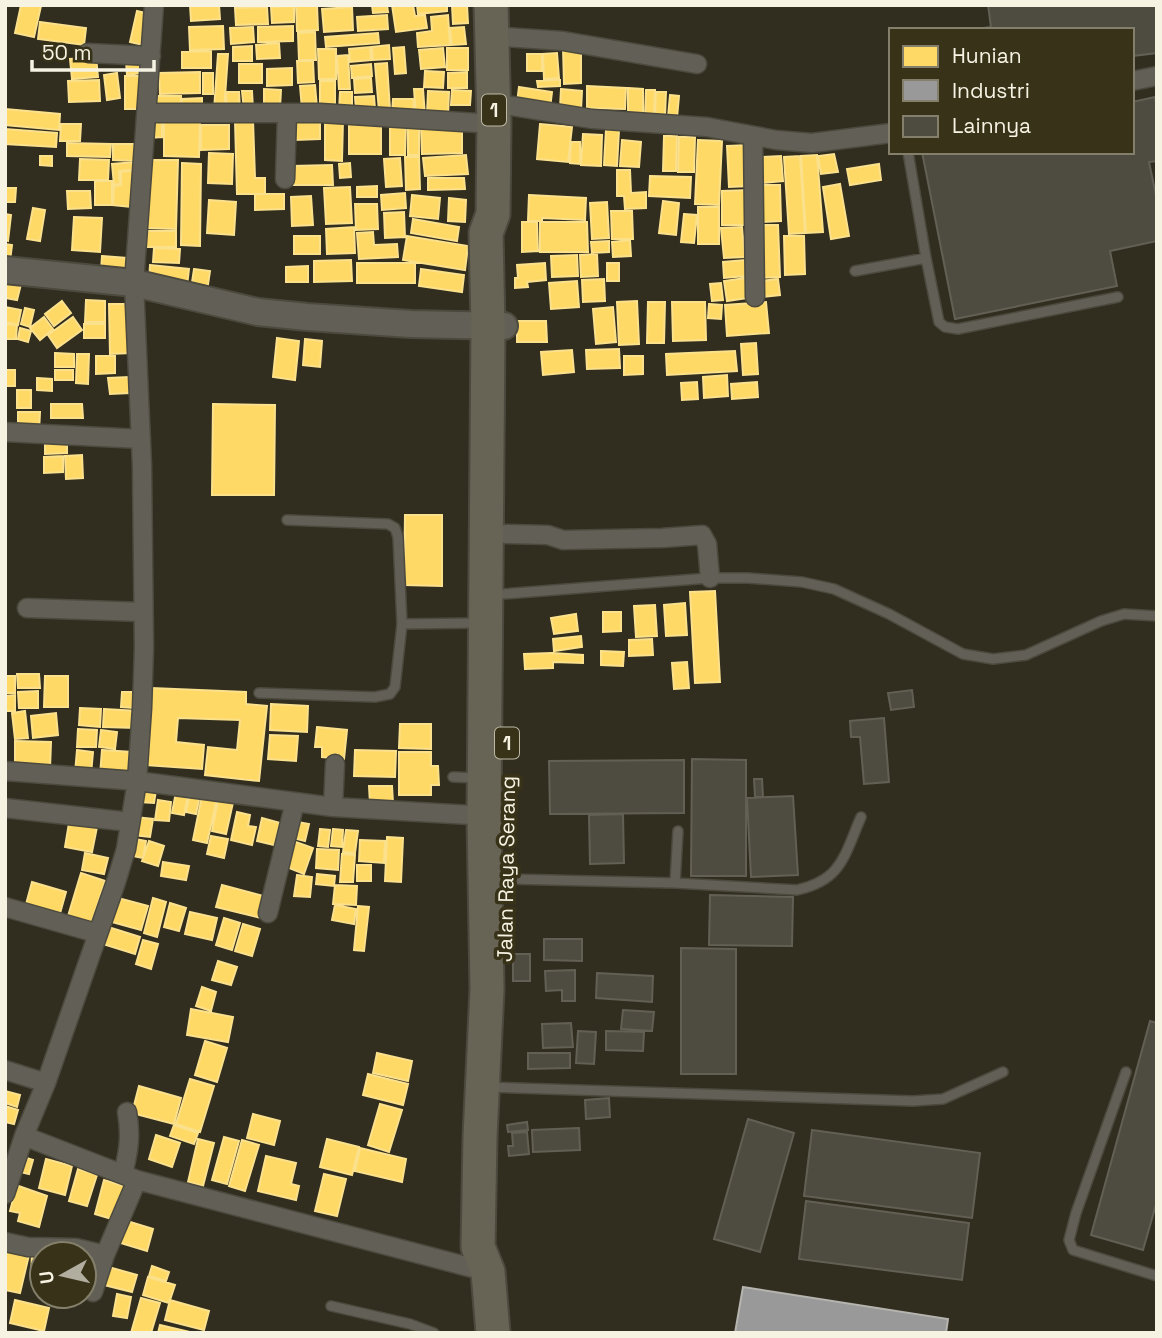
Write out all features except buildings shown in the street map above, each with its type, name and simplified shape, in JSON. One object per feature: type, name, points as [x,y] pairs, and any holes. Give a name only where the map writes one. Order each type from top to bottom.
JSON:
[{"type":"highway","name":"Jalan Raya Serang","points":[[491,21],[493,214],[503,232],[496,327],[495,613],[508,779],[495,817],[486,989],[498,1254],[488,1272],[493,1333]]},
{"type":"highway","name":"Jalan Raya Serang","points":[[491,1087],[507,879],[495,817],[479,778],[505,534],[496,327]]},
{"type":"street","points":[[5,1194],[122,860],[137,781],[144,660],[141,439],[134,283],[154,5]]},
{"type":"street","points":[[491,21],[563,41],[697,64]]},
{"type":"street","points":[[88,53],[151,57]]},
{"type":"street","points":[[1134,81],[1157,76]]},
{"type":"street","points":[[148,113],[494,113],[707,127],[776,141],[812,143],[889,133]]},
{"type":"street","points":[[285,179],[287,114]]},
{"type":"street","points":[[753,136],[755,297]]},
{"type":"street","points":[[5,270],[134,283],[258,312],[345,320],[496,327]]},
{"type":"street","points":[[5,432],[141,439]]},
{"type":"street","points":[[505,534],[548,535],[563,540],[702,535],[707,544],[710,578]]},
{"type":"street","points":[[27,608],[143,612]]},
{"type":"street","points":[[333,807],[335,764]]},
{"type":"street","points":[[5,771],[137,781],[333,807],[495,817]]},
{"type":"street","points":[[268,914],[295,802]]},
{"type":"street","points":[[5,808],[130,822]]},
{"type":"street","points":[[5,907],[96,933]]},
{"type":"street","points":[[5,1070],[46,1083]]},
{"type":"street","points":[[98,1277],[130,1176],[131,1133],[127,1112]]},
{"type":"street","points":[[24,1136],[130,1176],[488,1272]]},
{"type":"street","points":[[5,1242],[28,1247],[76,1248],[105,1255]]},
{"type":"lane","points":[[908,154],[939,322],[945,327],[958,329],[1118,297]]},
{"type":"lane","points":[[855,271],[926,258]]},
{"type":"lane","points":[[259,693],[375,698],[390,694],[395,687],[402,625],[398,537],[395,528],[388,524],[287,520]]},
{"type":"lane","points":[[402,625],[495,613],[710,578],[802,582],[834,589],[889,614],[963,654],[993,659],[1026,655],[1101,621],[1124,614],[1157,616]]},
{"type":"lane","points":[[507,879],[675,883],[797,890],[816,886],[832,876],[843,859],[861,817]]},
{"type":"lane","points":[[675,883],[678,831]]},
{"type":"lane","points":[[491,1087],[913,1101],[943,1099],[1003,1072]]},
{"type":"lane","points":[[1126,1072],[1069,1240],[1073,1250],[1157,1276]]},
{"type":"lane","points":[[331,1306],[410,1324],[434,1333]]}]
